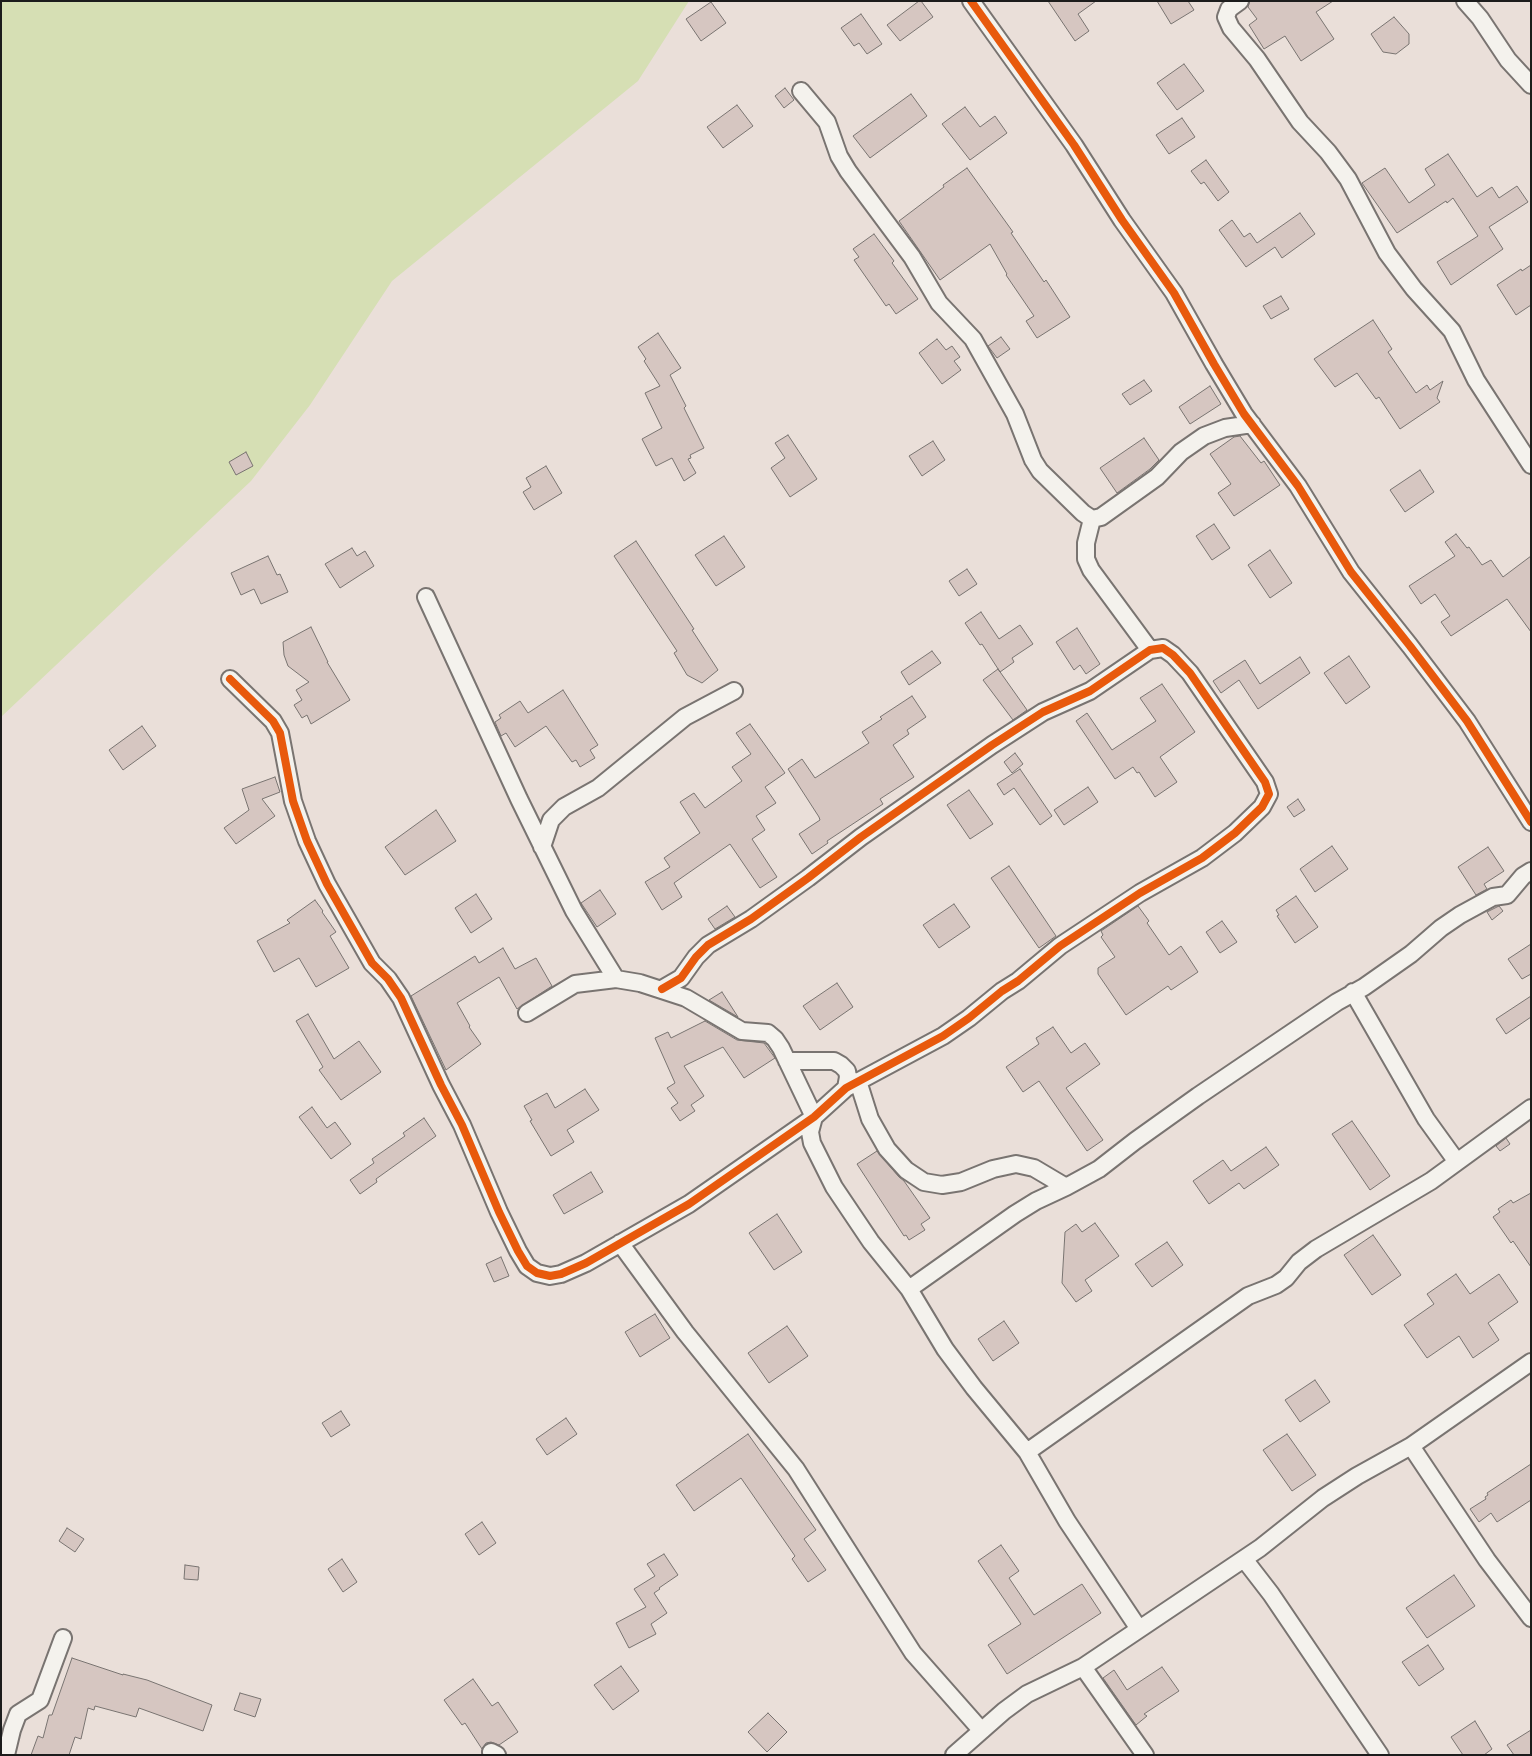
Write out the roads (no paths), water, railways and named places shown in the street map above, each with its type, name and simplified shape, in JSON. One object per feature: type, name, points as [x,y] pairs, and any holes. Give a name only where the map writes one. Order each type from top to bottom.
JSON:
[{"type":"street","points":[[971,1],[1074,144],[1122,220],[1174,293],[1214,364],[1252,424],[1298,486],[1351,572],[1467,721],[1531,822]]},
{"type":"street","points":[[1240,1],[1229,9],[1226,17],[1231,28],[1256,59],[1300,122],[1328,152],[1348,179],[1387,253],[1414,289],[1452,331],[1476,380],[1531,465]]},
{"type":"street","points":[[1465,1],[1480,18],[1508,60],[1531,85]]},
{"type":"street","points":[[801,91],[827,122],[839,156],[848,171],[912,256],[935,296],[973,339],[1015,414],[1033,460],[1040,471],[1064,492],[1082,513],[1092,519],[1101,517],[1157,476],[1181,452],[1204,436],[1226,428],[1252,424]]},
{"type":"street","points":[[1092,519],[1086,544],[1088,565],[1150,650]]},
{"type":"street","points":[[426,598],[574,911],[616,979]]},
{"type":"street","points":[[230,680],[273,721],[280,733],[293,801],[307,841],[332,892],[372,963],[388,979],[401,998],[441,1085],[462,1125],[499,1212],[527,1266],[538,1273],[550,1276],[561,1274],[586,1263],[689,1204],[814,1117],[852,1085],[943,1036],[1018,981],[1060,946],[1140,893],[1202,858],[1235,833],[1262,806],[1269,794],[1266,782],[1190,672],[1163,648],[1150,650],[1090,691],[1043,712],[929,789],[751,919],[708,944],[681,978],[662,989]]},
{"type":"street","points":[[542,846],[551,820],[564,807],[598,788],[685,717],[734,691]]},
{"type":"street","points":[[909,1289],[1015,1214],[1098,1168],[1198,1096],[1411,954],[1441,928],[1460,915],[1493,897],[1508,895],[1523,876],[1531,871]]},
{"type":"street","points":[[681,978],[686,998]]},
{"type":"street","points":[[527,1013],[575,984],[616,979],[640,983],[686,998],[742,1031],[768,1033],[775,1039],[814,1117],[810,1132],[812,1143],[834,1187],[871,1242],[909,1289],[946,1349],[974,1388],[1027,1452],[1067,1521],[1139,1629]]},
{"type":"street","points":[[1353,992],[1426,1119],[1458,1162]]},
{"type":"street","points":[[787,1061],[834,1061],[842,1065],[847,1071],[852,1085],[888,1149],[906,1170],[924,1182],[942,1185],[961,1182],[993,1169],[1016,1164],[1034,1168],[1066,1187]]},
{"type":"street","points":[[1027,1452],[1248,1296],[1276,1286],[1316,1249],[1431,1181],[1531,1108]]},
{"type":"street","points":[[620,1243],[685,1332],[796,1469],[913,1654],[981,1730]]},
{"type":"street","points":[[954,1755],[981,1730],[1027,1694],[1083,1667],[1260,1548],[1323,1498],[1357,1476],[1412,1446],[1531,1362]]},
{"type":"street","points":[[1412,1446],[1487,1560],[1531,1618]]},
{"type":"street","points":[[1244,1559],[1271,1594],[1380,1755]]},
{"type":"street","points":[[6,1755],[18,1714],[40,1700],[63,1638]]},
{"type":"street","points":[[1083,1667],[1145,1755]]}]
